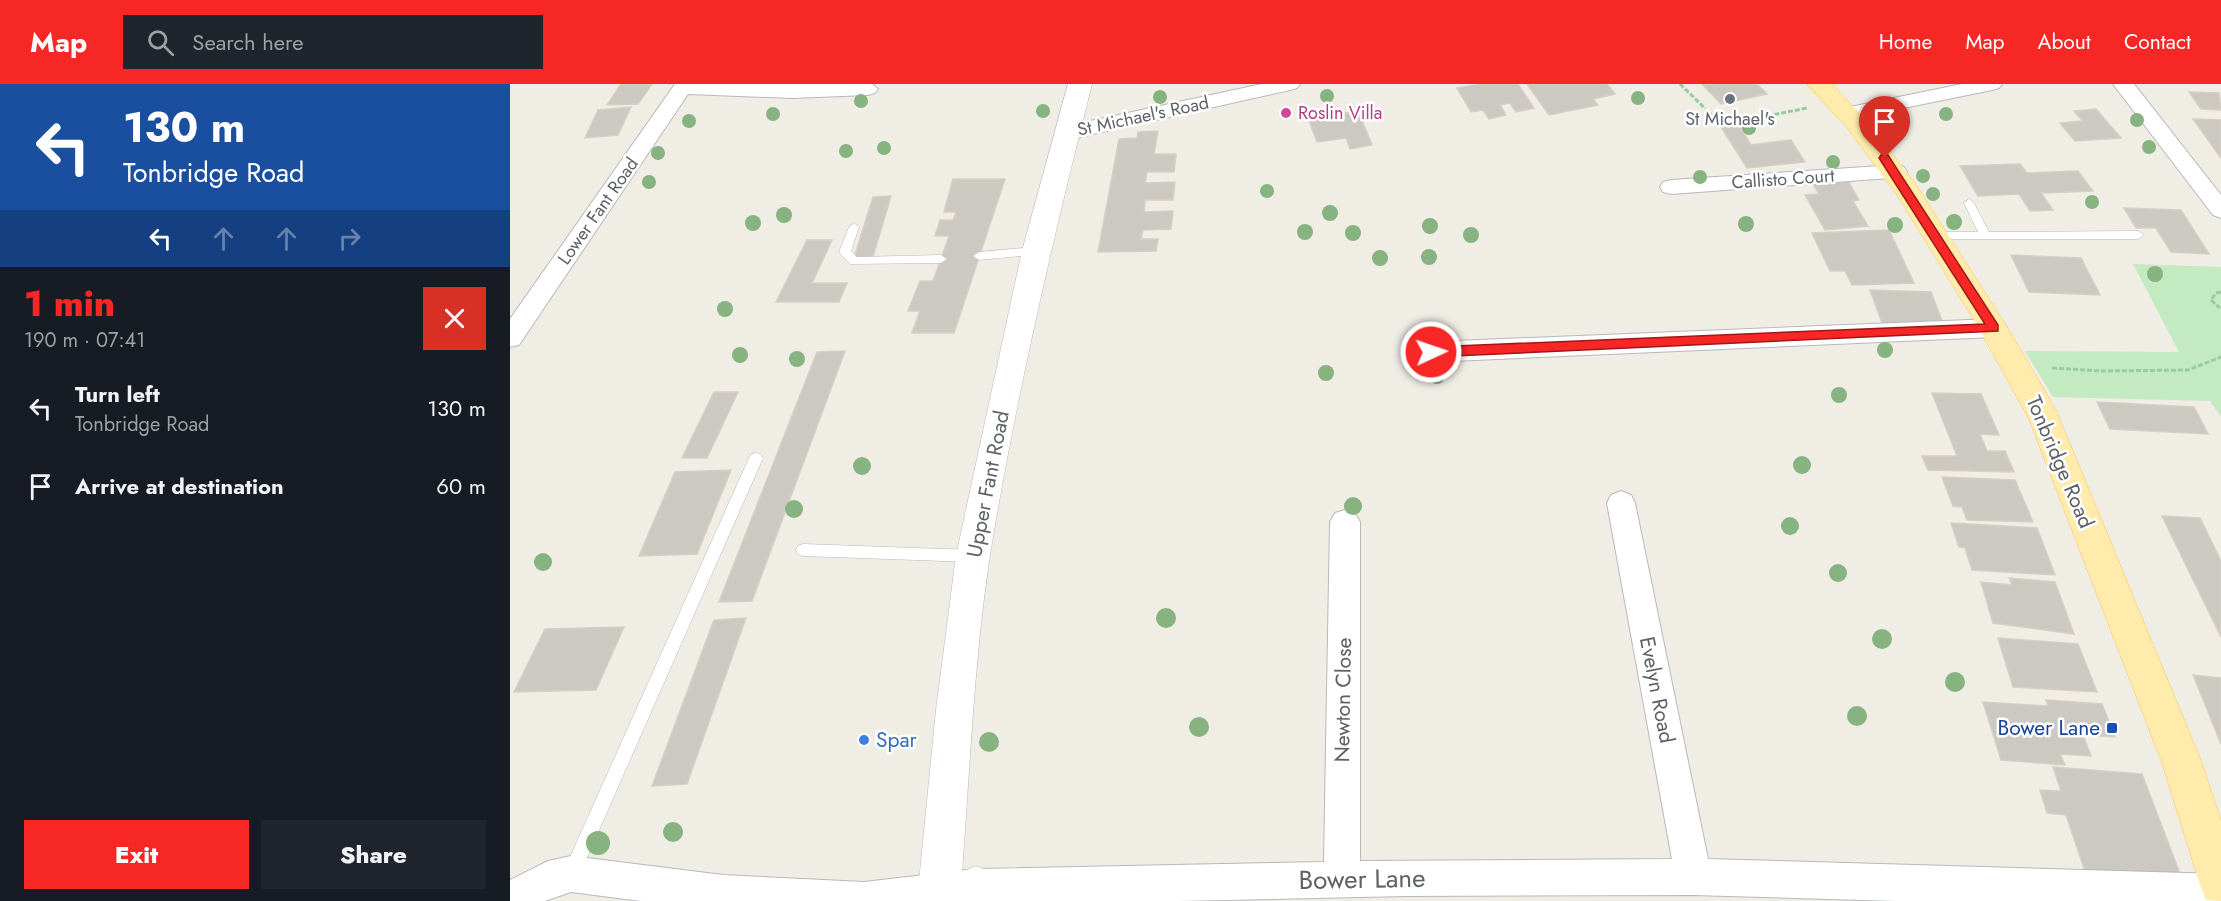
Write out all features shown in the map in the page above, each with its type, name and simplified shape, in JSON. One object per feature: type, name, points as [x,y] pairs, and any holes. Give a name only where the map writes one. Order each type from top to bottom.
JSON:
[{"type":"main road","name":"Tonbridge Road","points":[[1835,99],[1896,172],[2019,367],[2045,419],[2181,763],[2221,885]]},
{"type":"street","name":"Upper Fant Road","points":[[967,893],[955,710],[974,556],[1036,251],[1080,84]]},
{"type":"street","name":"St Michael's Road","points":[[1066,133],[1290,84]]},
{"type":"street","points":[[1835,99],[1992,84]]},
{"type":"street","points":[[2122,84],[2221,210]]},
{"type":"street","points":[[684,86],[868,89]]},
{"type":"street","name":"Lower Fant Road","points":[[510,338],[684,86]]},
{"type":"street","name":"Callisto Court","points":[[1671,187],[1896,172]]},
{"type":"street","points":[[1431,352],[1994,328]]},
{"type":"street","name":"Evelyn Road","points":[[1621,503],[1693,877]]},
{"type":"street","name":"Newton Close","points":[[1342,879],[1345,522]]},
{"type":"street","name":"Bower Lane","points":[[513,888],[571,874],[722,897],[864,900],[967,893],[1342,879],[1693,877],[2221,892]]},
{"type":"lane","points":[[1969,203],[1985,236]]},
{"type":"lane","points":[[854,227],[845,252],[854,261],[941,258]]},
{"type":"lane","points":[[1936,236],[2138,235]]},
{"type":"lane","points":[[979,256],[1036,251]]},
{"type":"lane","points":[[571,874],[756,458]]},
{"type":"lane","points":[[803,550],[974,556]]},
{"type":"path","points":[[1680,84],[1722,125],[1835,99]]},
{"type":"path","points":[[2221,292],[2216,293],[2211,300],[2221,309]]},
{"type":"path","points":[[2019,367],[2102,371],[2188,370],[2221,357]]},
{"type":"green space","points":[[2133,264],[2221,267],[2221,417],[2210,401],[2053,397],[2025,351],[2179,352]]},
{"type":"building","points":[[621,84],[652,84],[638,104],[607,105]]},
{"type":"building","points":[[1482,84],[1518,84],[1534,108],[1516,112],[1510,103],[1500,105],[1506,115],[1489,119],[1483,110],[1471,112],[1457,88]]},
{"type":"building","points":[[1527,84],[1607,84],[1615,94],[1593,99],[1598,105],[1549,115]]},
{"type":"building","name":"St Michael's","points":[[1702,84],[1757,84],[1767,94],[1721,104]]},
{"type":"building","points":[[2189,92],[2219,93],[2221,110],[2201,109]]},
{"type":"building","points":[[631,107],[618,135],[585,138],[598,110]]},
{"type":"building","points":[[2096,109],[2121,138],[2075,141],[2060,123],[2083,121],[2074,111]]},
{"type":"building","points":[[1358,111],[1372,145],[1350,149],[1346,138],[1317,142],[1308,118]]},
{"type":"building","points":[[2193,119],[2221,120],[2221,158]]},
{"type":"building","points":[[1739,125],[1751,145],[1791,140],[1805,162],[1747,168],[1721,127]]},
{"type":"building","points":[[1158,131],[1154,154],[1176,154],[1174,172],[1147,172],[1145,183],[1175,182],[1173,200],[1145,200],[1144,212],[1173,211],[1171,229],[1143,230],[1141,239],[1158,239],[1156,251],[1098,252],[1119,139],[1137,138],[1138,132]]},
{"type":"building","points":[[2020,164],[2027,173],[2078,171],[2093,191],[2041,193],[2053,210],[2030,211],[2019,194],[1978,196],[1960,166]]},
{"type":"building","points":[[953,179],[1005,179],[954,333],[912,333],[920,311],[908,311],[920,281],[933,281],[949,236],[935,236],[940,220],[953,220],[956,212],[944,212]]},
{"type":"building","points":[[1848,181],[1859,200],[1853,201],[1868,226],[1825,230],[1805,195],[1819,194],[1813,184]]},
{"type":"building","points":[[891,196],[873,257],[854,258],[873,197]]},
{"type":"building","points":[[2124,208],[2181,210],[2209,254],[2171,252],[2156,228],[2136,228]]},
{"type":"building","points":[[1889,230],[1914,283],[1852,285],[1845,271],[1830,271],[1812,233]]},
{"type":"building","points":[[807,240],[832,240],[812,283],[847,283],[839,302],[776,302]]},
{"type":"building","points":[[2011,255],[2081,258],[2100,295],[2029,292]]},
{"type":"building","points":[[1870,290],[1931,292],[1944,326],[1882,323]]},
{"type":"building","points":[[845,351],[752,601],[719,602],[817,352]]},
{"type":"building","points":[[714,392],[738,392],[707,458],[682,458]]},
{"type":"building","points":[[1932,393],[1981,394],[1999,435],[1980,434],[1987,451],[2005,451],[2014,472],[1928,470],[1922,456],[1957,456]]},
{"type":"building","points":[[2097,402],[2194,407],[2208,434],[2110,429]]},
{"type":"building","points":[[731,470],[697,554],[639,556],[675,472]]},
{"type":"building","points":[[1942,477],[2015,480],[2033,522],[1967,520],[1962,507],[1953,506]]},
{"type":"building","points":[[2162,516],[2200,518],[2221,561],[2221,637]]},
{"type":"building","points":[[1951,523],[2037,528],[2055,575],[1972,570],[1965,548],[1959,547]]},
{"type":"building","points":[[2009,578],[2055,582],[2074,634],[1993,623],[1981,582],[2012,585]]},
{"type":"building","points":[[746,618],[687,784],[652,786],[714,620]]},
{"type":"building","points":[[624,627],[596,690],[514,692],[545,629]]},
{"type":"building","points":[[1998,638],[2078,644],[2097,692],[2013,687]]},
{"type":"building","points":[[2193,675],[2221,678],[2221,744]]},
{"type":"building","points":[[2046,700],[2102,704],[2115,737],[2083,735],[2091,756],[2060,754],[2065,765],[2001,760],[1983,702],[2048,706]]},
{"type":"building","points":[[2053,767],[2142,774],[2182,879],[2085,871],[2066,815],[2047,813],[2040,790],[2061,791]]},
{"type":"place","name":"St Michael's","points":[[1730,99]]},
{"type":"place","name":"Roslin Villa","points":[[1286,113]]},
{"type":"place","name":"Bower Lane","points":[[2112,728]]},
{"type":"place","name":"Spar","points":[[864,740]]},
{"type":"route","points":[[1431,352],[1994,328],[1885,158]]}]
